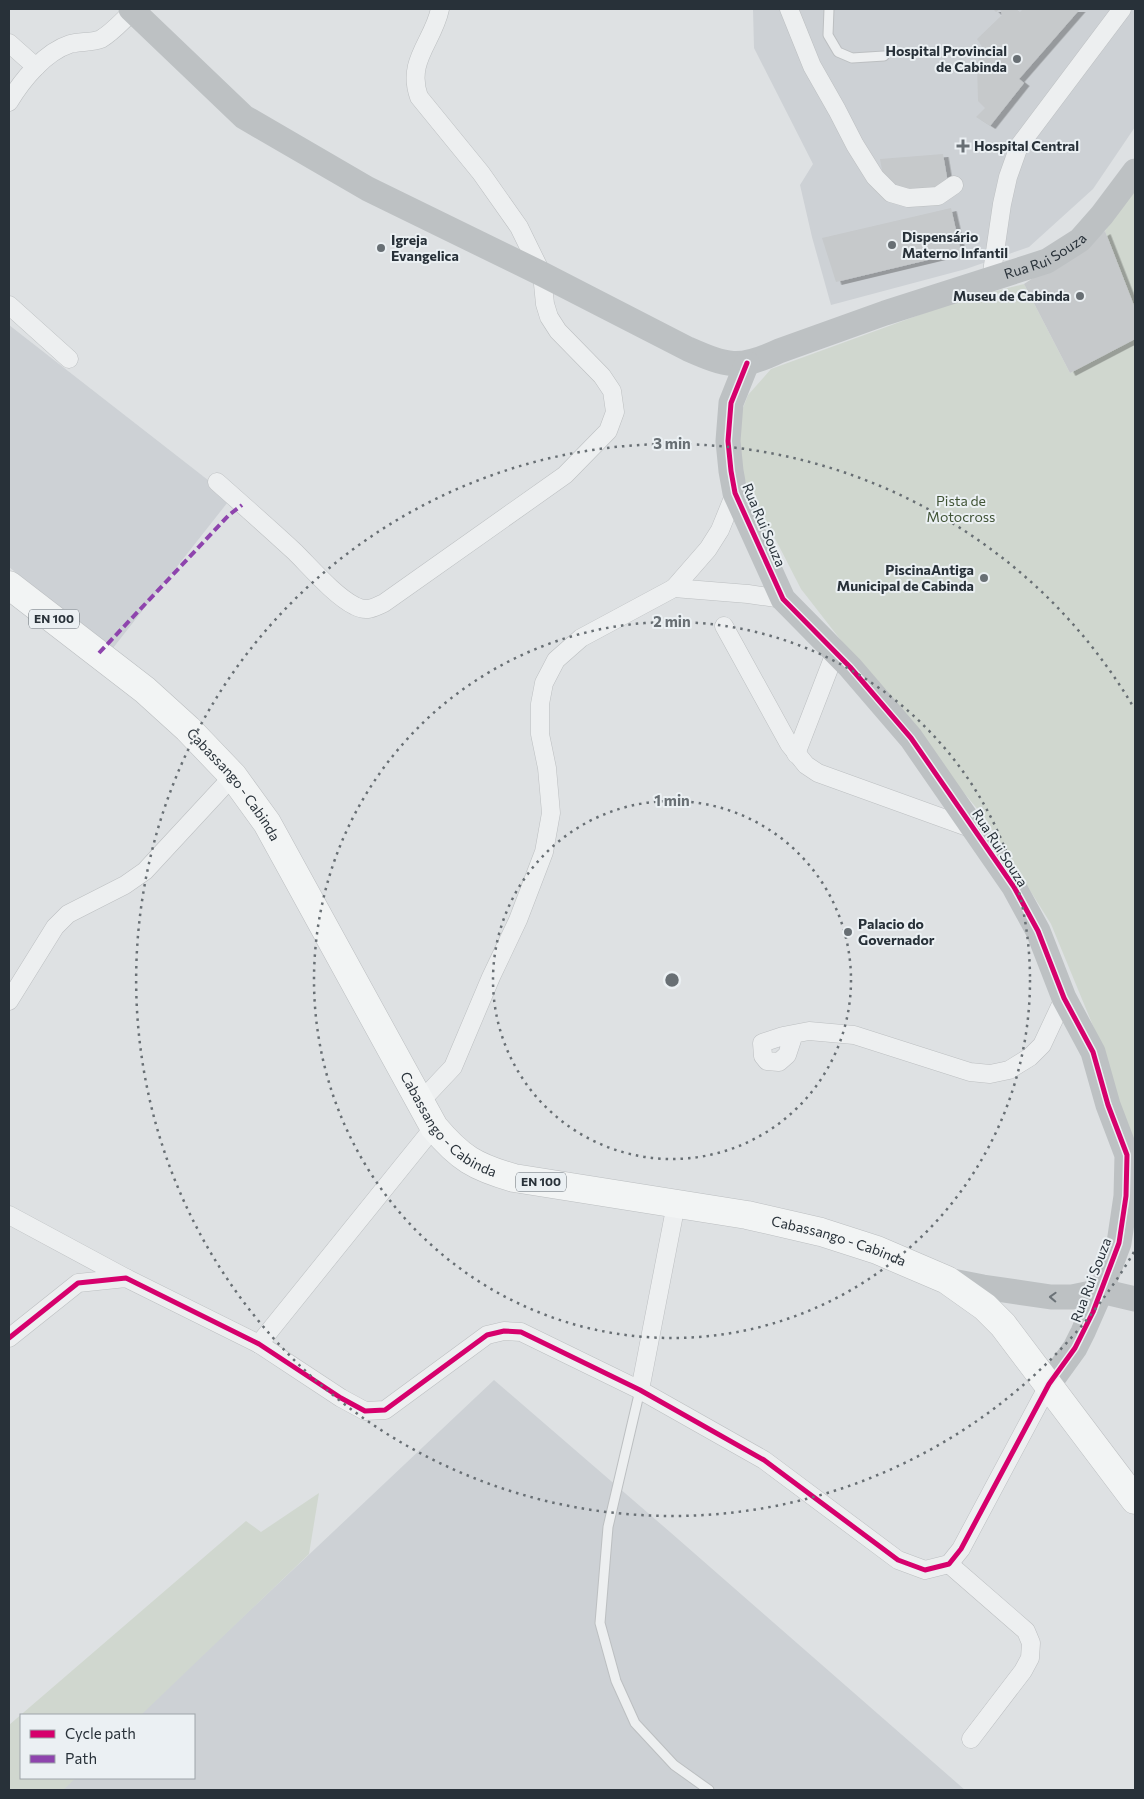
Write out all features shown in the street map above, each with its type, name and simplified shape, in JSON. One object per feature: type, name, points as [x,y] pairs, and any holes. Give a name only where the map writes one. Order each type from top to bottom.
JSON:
[{"type":"main road","name":"Cabassango - Cabinda","points":[[9,585],[145,690],[188,728],[233,776],[267,823],[434,1127],[451,1147],[468,1160],[488,1171],[514,1178],[755,1217],[821,1232],[877,1250],[946,1280],[985,1307],[1003,1326],[1049,1384],[1135,1500]]},
{"type":"street","points":[[217,482],[334,590],[355,606],[372,609],[384,603],[565,475],[608,430],[615,412],[612,391],[602,376],[558,331],[549,317],[545,304],[542,274],[519,227],[481,173],[420,97],[414,84],[416,68],[438,19],[440,9]]},
{"type":"street","points":[[790,9],[812,66],[855,145],[875,177],[891,193],[908,198],[938,196],[954,186]]},
{"type":"street","points":[[991,279],[1006,186],[1019,146],[1122,9]]},
{"type":"street","points":[[9,102],[14,93],[36,67],[58,49],[72,44],[99,40],[132,10],[244,117],[368,189],[713,360],[727,364],[746,363]]},
{"type":"street","points":[[9,43],[36,67]]},
{"type":"street","name":"Rua Rui Souza","points":[[1049,1384],[1075,1348],[1101,1291],[1119,1244],[1126,1196],[1126,1155],[1092,1052],[1064,998],[1038,931],[1014,887],[976,831],[911,738],[835,653],[783,599],[735,493],[728,441],[731,403],[746,363],[763,359],[885,313],[1047,261],[1080,240],[1102,215],[1135,171]]},
{"type":"street","points":[[9,305],[70,359]]},
{"type":"street","points":[[421,1101],[453,1067],[518,920],[544,852],[551,813],[547,768],[540,734],[540,704],[544,683],[556,660],[581,638],[674,588],[708,549],[720,530],[735,493]]},
{"type":"street","points":[[674,588],[783,599]]},
{"type":"street","points":[[724,626],[796,754],[806,765],[818,773],[976,831]]},
{"type":"street","points":[[796,754],[835,653]]},
{"type":"street","points":[[9,1001],[55,927],[68,914],[125,885],[144,871],[233,776]]},
{"type":"street","points":[[794,1034],[809,1031],[854,1035],[970,1072],[990,1074],[1008,1070],[1030,1057],[1042,1045],[1064,998]]},
{"type":"street","points":[[259,1344],[434,1127]]},
{"type":"street","points":[[640,1390],[676,1204]]},
{"type":"street","points":[[9,1216],[126,1278],[259,1344],[365,1411],[385,1410],[487,1335],[504,1331],[522,1332],[640,1390],[764,1460],[898,1560],[925,1570],[949,1564],[961,1549],[1049,1384]]},
{"type":"street","points":[[9,1338],[78,1283],[126,1278]]},
{"type":"street","points":[[946,1280],[1051,1297],[1072,1297],[1101,1291],[1135,1299]]},
{"type":"street","points":[[1003,1326],[1011,1307],[1027,1294]]},
{"type":"street","points":[[949,1564],[1026,1631],[1031,1643],[1030,1658],[1022,1671],[971,1739]]},
{"type":"lane","points":[[829,9],[828,35],[838,52],[852,58],[884,56]]},
{"type":"lane","points":[[640,1390],[608,1527],[600,1623],[616,1680],[635,1723],[674,1765],[709,1790]]},
{"type":"shaded area","name":"Hospital Central","points":[[753,9],[1135,9],[1135,127],[1093,189],[1029,247],[966,269],[831,305],[800,185],[813,164],[754,48]]},
{"type":"shaded area","points":[[9,325],[231,498],[113,648],[9,567]]},
{"type":"shaded area","points":[[494,1380],[965,1790],[62,1790],[74,1779],[195,1779],[195,1714],[140,1714]]},
{"type":"green space","points":[[1135,189],[1135,310],[1105,231]]},
{"type":"green space","name":"Pista de Motocross","points":[[1024,284],[1070,373],[1135,339],[1135,1151],[1096,1033],[1051,924],[984,817],[896,711],[801,589],[745,480],[736,455],[737,423],[748,395],[771,369],[963,299]]},
{"type":"green space","points":[[319,1493],[309,1554],[142,1714],[22,1714],[246,1521],[261,1532]]},
{"type":"green space","points":[[20,1716],[20,1779],[75,1779],[63,1790],[9,1790],[9,1725]]},
{"type":"building","name":"Hospital Provincial de Cabinda","points":[[1000,9],[1016,9],[1020,12],[1023,9],[1080,9],[1019,79],[1024,83],[990,126],[976,117],[985,108],[978,101],[977,62],[984,50],[977,39],[1002,15]]},
{"type":"building","points":[[943,154],[949,189],[887,198],[880,159]]},
{"type":"building","name":"Dispensário Materno Infantil","points":[[951,208],[961,252],[836,282],[822,238]]},
{"type":"building","name":"Museu de Cabinda","points":[[1105,231],[1135,308],[1135,339],[1070,373],[1024,284]]},
{"type":"marked path","points":[[99,653],[229,515],[242,505]]},
{"type":"cycle path","points":[[9,1338],[78,1283],[126,1278],[259,1344],[341,1398],[365,1411],[385,1410],[487,1335],[504,1331],[521,1332],[640,1390],[764,1460],[898,1560],[925,1570],[949,1564],[961,1549],[1049,1384],[1075,1348],[1093,1312],[1119,1243],[1126,1196],[1127,1155],[1108,1105],[1093,1052],[1064,998],[1038,931],[1014,887],[911,738],[850,667],[783,599],[735,493],[731,471],[728,441],[731,403],[747,363]]},
{"type":"place","name":"Hospital Provincial de Cabinda","points":[[1017,59]]},
{"type":"place","name":"Hospital Central","points":[[963,146]]},
{"type":"place","name":"Dispensário Materno Infantil","points":[[892,245]]},
{"type":"place","name":"Igreja Evangelica","points":[[381,248]]},
{"type":"place","name":"Museu de Cabinda","points":[[1080,296]]},
{"type":"place","name":"PiscinaAntiga Municipal de Cabinda","points":[[984,578]]},
{"type":"place","name":"Palacio do Governador","points":[[848,932]]}]
